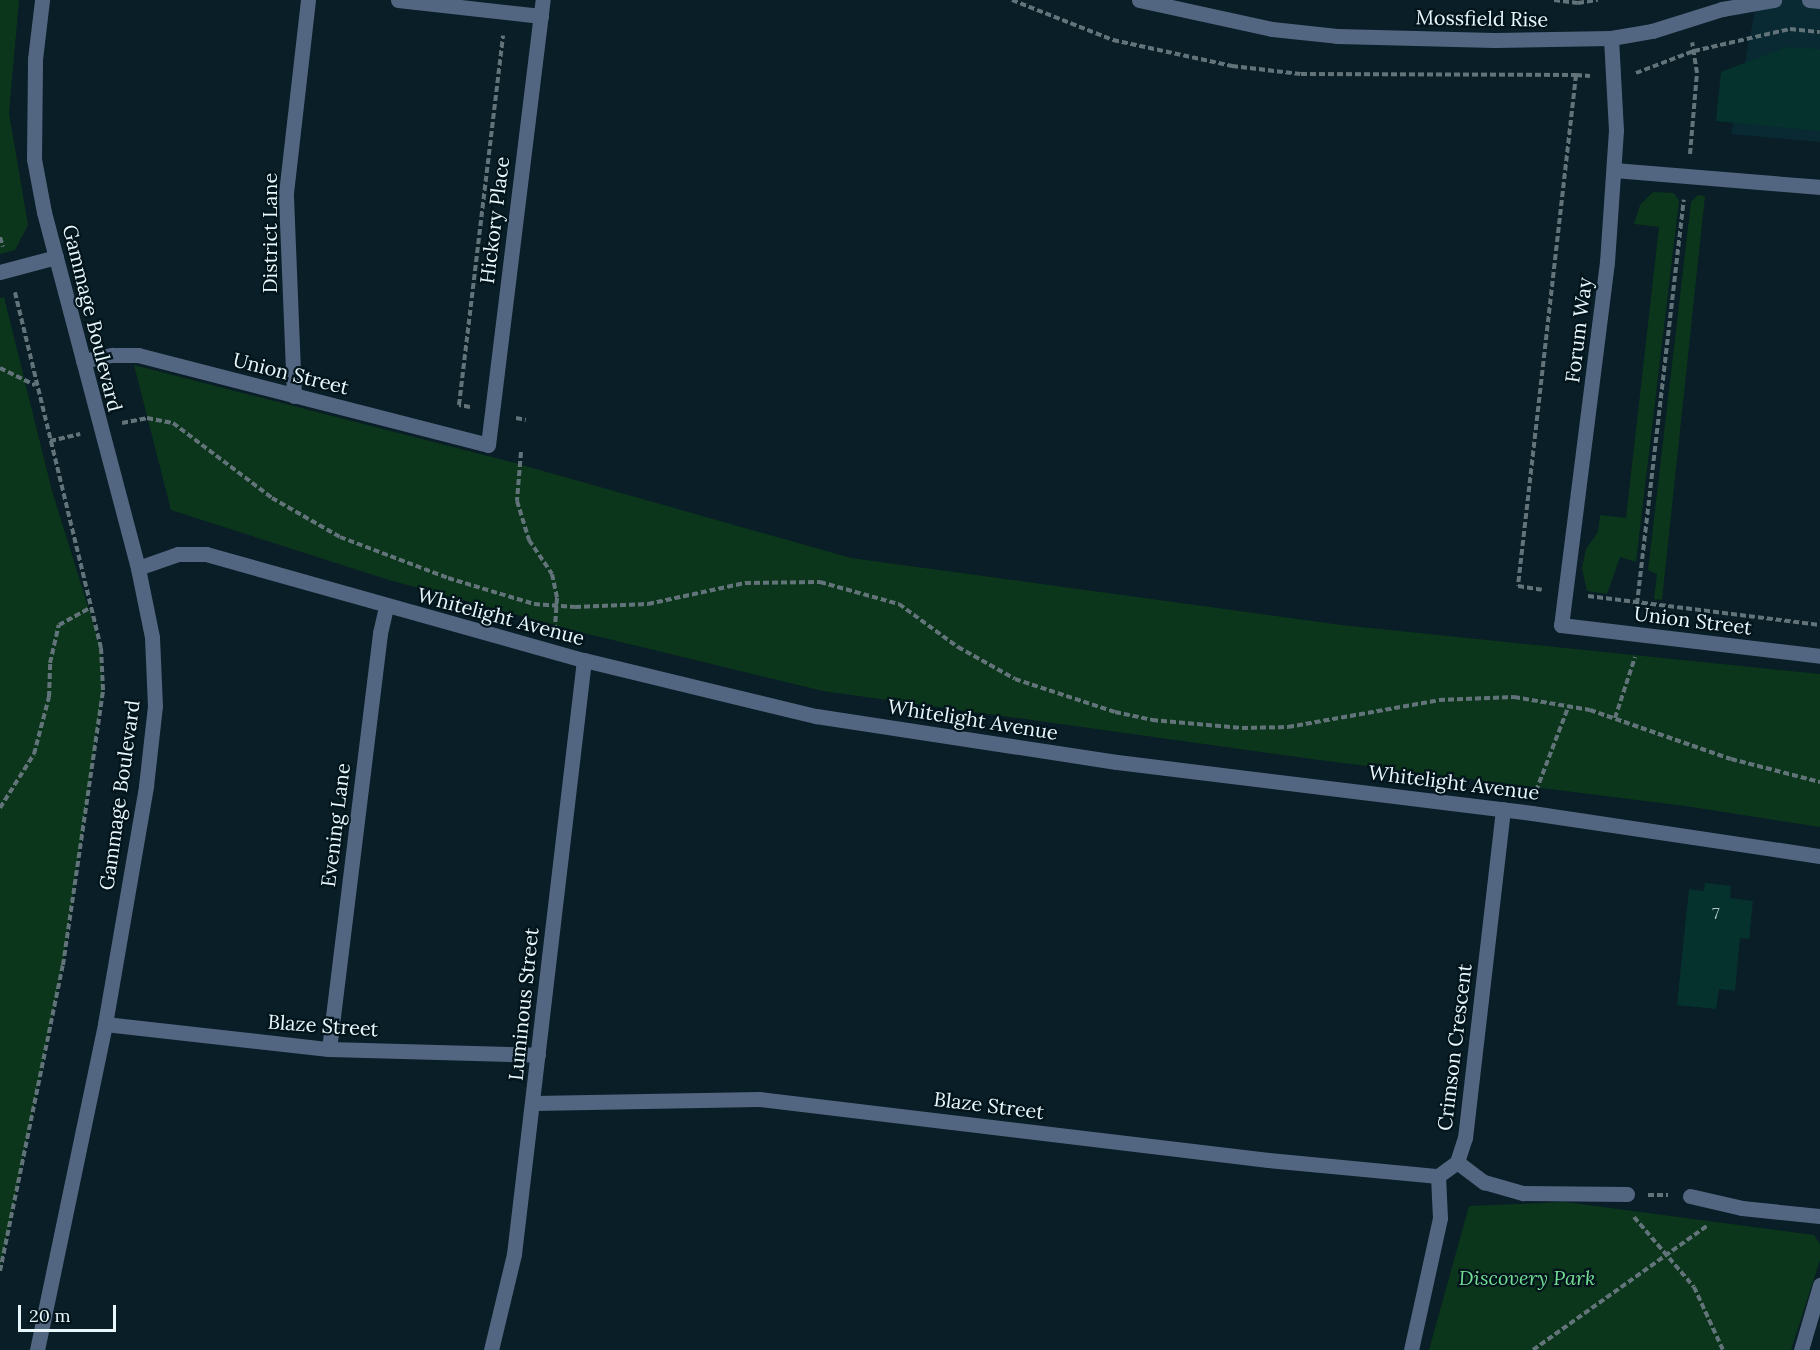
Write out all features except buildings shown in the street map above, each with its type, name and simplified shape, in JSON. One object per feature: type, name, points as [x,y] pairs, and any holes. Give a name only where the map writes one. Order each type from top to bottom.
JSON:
[{"type":"street","name":"Gammage Boulevard","points":[[37,1350],[105,1024],[146,786],[154,706],[152,637],[138,568],[56,257],[34,159],[34,81],[42,0]]},
{"type":"street","name":"District Lane","points":[[294,396],[286,193],[308,0]]},
{"type":"street","points":[[398,0],[541,16]]},
{"type":"street","name":"Hickory Place","points":[[488,445],[543,0]]},
{"type":"street","name":"Mossfield Rise","points":[[1139,0],[1272,29],[1337,36],[1611,38],[1652,31],[1721,4],[1774,0]]},
{"type":"street","points":[[1809,0],[1820,1]]},
{"type":"street","name":"Forum Way","points":[[1561,625],[1587,434],[1614,170],[1611,38]]},
{"type":"street","points":[[1614,170],[1820,187]]},
{"type":"street","points":[[5,271],[56,257]]},
{"type":"street","name":"Union Street","points":[[83,361],[112,355],[138,355],[488,445]]},
{"type":"street","name":"Whitelight Avenue","points":[[138,568],[178,554],[206,554],[551,652],[816,716],[1117,762],[1503,809],[1820,856]]},
{"type":"street","name":"Evening Lane","points":[[329,1049],[380,633],[386,606]]},
{"type":"street","name":"Union Street","points":[[1561,625],[1820,656]]},
{"type":"street","name":"Luminous Street","points":[[491,1350],[514,1254],[584,660]]},
{"type":"street","name":"Crimson Crescent","points":[[1457,1162],[1465,1138],[1503,809]]},
{"type":"street","name":"Blaze Street","points":[[105,1024],[329,1049],[538,1056]]},
{"type":"street","name":"Blaze Street","points":[[533,1103],[759,1099],[1268,1160],[1438,1176]]},
{"type":"street","points":[[1411,1350],[1440,1218],[1438,1176],[1457,1162],[1484,1182],[1523,1193],[1627,1194]]},
{"type":"street","points":[[1690,1196],[1742,1208],[1820,1216]]},
{"type":"street","points":[[1801,1350],[1820,1285]]},
{"type":"path","points":[[1012,0],[1113,40],[1232,66],[1301,74],[1576,75],[1518,586],[1820,625]]},
{"type":"path","points":[[1554,0],[1578,3],[1598,0]]},
{"type":"path","points":[[506,12],[459,405],[526,420]]},
{"type":"path","points":[[1615,718],[1634,664],[1637,603],[1695,102],[1694,51],[1790,29],[1820,32]]},
{"type":"path","points":[[0,238],[5,271],[36,385],[101,648],[98,737],[63,965],[0,1271]]},
{"type":"path","points":[[0,368],[36,385]]},
{"type":"path","points":[[50,441],[137,419],[173,423],[272,498],[340,537],[447,578],[557,607],[648,604],[745,583],[820,582],[899,604],[986,665],[1041,689],[1115,712],[1196,725],[1288,727],[1439,700],[1484,697],[1569,705],[1615,718],[1731,759],[1820,782]]},
{"type":"path","points":[[521,452],[517,486],[520,514],[529,540],[552,574],[557,607],[551,652]]},
{"type":"path","points":[[0,808],[34,754],[49,697],[50,663],[59,625],[90,608]]},
{"type":"path","points":[[1532,813],[1537,786],[1569,705]]},
{"type":"path","points":[[1627,1194],[1690,1196]]},
{"type":"path","points":[[1533,1350],[1698,1231],[1742,1208]]},
{"type":"path","points":[[1624,1211],[1668,1252],[1694,1287],[1723,1350]]},
{"type":"shaded area","points":[[1757,0],[1820,0],[1820,142],[1731,134]]},
{"type":"green space","points":[[0,0],[19,0],[9,113],[28,225],[15,250],[0,254]]},
{"type":"green space","points":[[1653,192],[1674,193],[1679,201],[1636,562],[1620,557],[1607,594],[1587,591],[1582,568],[1586,549],[1598,532],[1600,515],[1626,518],[1659,227],[1634,224],[1640,205]]},
{"type":"green space","points":[[1698,195],[1705,196],[1662,600],[1654,599],[1657,574],[1648,570],[1691,202]]},
{"type":"green space","points":[[4,297],[52,491],[101,648],[103,690],[63,965],[0,1271],[0,298]]},
{"type":"green space","points":[[134,365],[515,463],[851,558],[1341,625],[1820,674],[1820,827],[1685,806],[1319,760],[823,691],[588,634],[389,580],[171,510]]},
{"type":"green space","name":"Discovery Park","points":[[1565,1202],[1814,1235],[1820,1244],[1820,1260],[1791,1350],[1429,1350],[1469,1206]]}]
